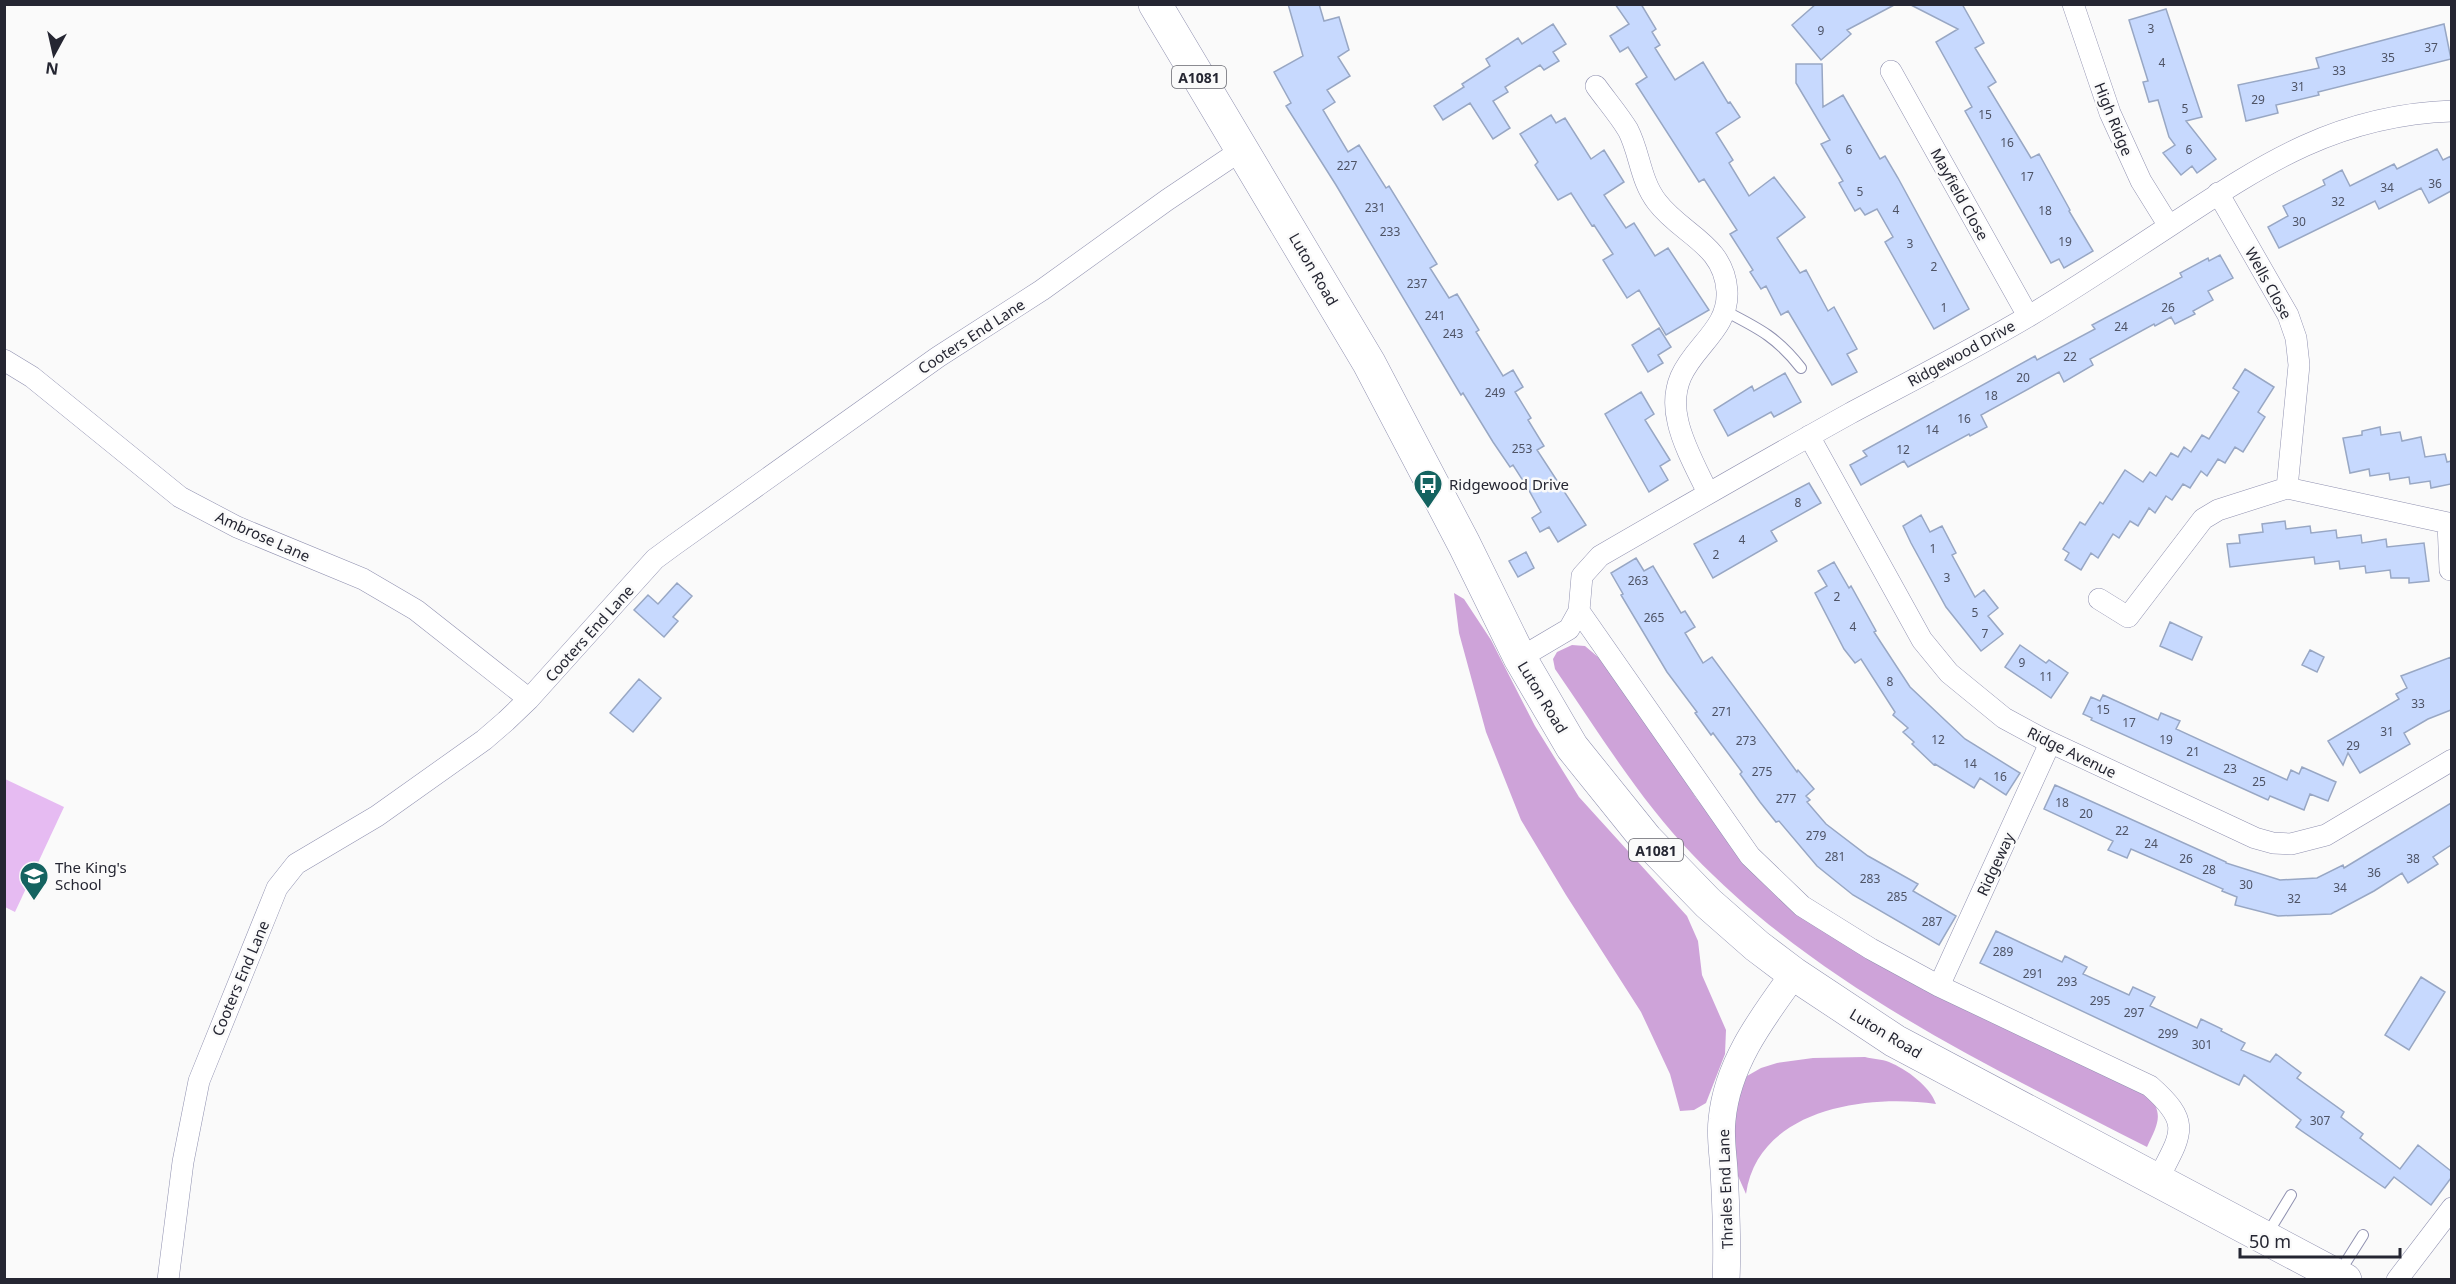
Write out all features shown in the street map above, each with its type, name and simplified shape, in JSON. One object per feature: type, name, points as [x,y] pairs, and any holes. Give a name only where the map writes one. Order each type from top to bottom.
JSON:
[{"type":"main road","name":"Luton Road","points":[[1155,4],[1369,363],[1464,544],[1520,658],[1572,747],[1646,839],[1708,903],[1757,946],[1794,974],[1894,1041],[2341,1278]]},
{"type":"street","name":"High Ridge","points":[[2073,4],[2109,113],[2141,181],[2169,226]]},
{"type":"street","name":"Mayfield Close","points":[[1891,71],[2028,316]]},
{"type":"street","points":[[1596,86],[1628,131],[1641,173],[1657,202],[1671,218],[1706,245],[1720,262],[1725,277],[1727,294],[1725,311],[1719,325],[1692,356],[1682,372],[1677,388],[1678,422],[1708,493]]},
{"type":"street","name":"Ridgewood Drive","points":[[1579,611],[1582,576],[1595,561],[1708,493],[2028,316],[2218,193],[2288,152],[2333,133],[2390,117],[2421,112],[2451,111]]},
{"type":"street","name":"Cooters End Lane","points":[[168,1280],[184,1153],[199,1081],[277,888],[296,864],[377,816],[484,740],[529,699],[655,559],[938,357],[1042,290],[1167,200],[1243,149]]},
{"type":"street","name":"Wells Close","points":[[2218,193],[2288,315],[2296,338],[2299,365],[2287,488]]},
{"type":"street","name":"Ambrose Lane","points":[[4,360],[32,377],[180,497],[237,527],[363,579],[416,610],[529,699]]},
{"type":"street","name":"Ridge Avenue","points":[[1809,436],[1922,640],[1949,673],[1979,699],[2004,718],[2050,743],[2255,838],[2273,843],[2291,844],[2326,835],[2451,760]]},
{"type":"street","points":[[2099,598],[2128,617],[2203,519],[2218,510],[2287,488],[2448,523],[2450,570]]},
{"type":"street","points":[[1520,658],[1569,629],[1579,611],[1750,856],[1802,906],[1871,949],[1939,986],[2150,1086],[2170,1104],[2178,1119],[2179,1133],[2158,1179]]},
{"type":"street","name":"Ridgeway","points":[[1939,986],[2050,743]]},
{"type":"street","name":"Thrales End Lane","points":[[1726,1280],[1728,1246],[1722,1120],[1729,1086],[1741,1054],[1764,1015],[1794,974]]},
{"type":"street","points":[[2397,1280],[2451,1208]]},
{"type":"lane","points":[[1725,311],[1770,334],[1788,350],[1802,368]]},
{"type":"lane","points":[[2265,1237],[2291,1195]]},
{"type":"lane","points":[[2341,1278],[2363,1235]]},
{"type":"shaded area","points":[[1454,593],[1464,599],[1491,640],[1535,726],[1579,797],[1687,916],[1698,941],[1702,975],[1726,1030],[1725,1054],[1706,1103],[1694,1110],[1680,1111],[1670,1074],[1641,1012],[1521,820],[1486,732],[1459,633]]},
{"type":"shaded area","points":[[1572,645],[1585,646],[1618,674],[1696,798],[1749,864],[1810,918],[2146,1092],[2158,1113],[2157,1125],[2147,1147],[1966,1053],[1907,1019],[1849,983],[1794,944],[1741,901],[1692,854],[1654,811],[1555,669],[1553,659],[1557,652]]},
{"type":"shaded area","points":[[5,779],[64,807],[15,912],[5,907]]},
{"type":"shaded area","points":[[1865,1057],[1883,1060],[1903,1069],[1929,1091],[1936,1104],[1878,1102],[1819,1113],[1793,1126],[1771,1143],[1755,1165],[1746,1194],[1734,1167],[1733,1109],[1747,1076],[1777,1063],[1813,1058]]},
{"type":"building","points":[[1288,4],[1319,4],[1324,21],[1339,17],[1349,50],[1338,57],[1350,76],[1327,90],[1335,102],[1323,110],[1348,152],[1359,145],[1386,188],[1389,186],[1437,264],[1430,268],[1449,298],[1457,294],[1479,330],[1476,332],[1503,376],[1513,370],[1523,387],[1515,392],[1544,446],[1537,450],[1586,525],[1558,542],[1549,527],[1540,532],[1532,518],[1541,512],[1527,487],[1513,465],[1510,467],[1463,393],[1461,395],[1336,185],[1286,106],[1291,103],[1274,72],[1303,56]]},
{"type":"building","points":[[1615,4],[1641,4],[1656,29],[1652,32],[1660,45],[1655,48],[1675,80],[1703,62],[1728,103],[1730,102],[1740,117],[1716,133],[1733,160],[1729,163],[1749,196],[1774,177],[1805,217],[1777,238],[1800,273],[1806,270],[1828,311],[1834,307],[1857,349],[1847,354],[1857,372],[1832,385],[1788,311],[1781,315],[1766,286],[1761,289],[1750,272],[1753,270],[1730,234],[1737,230],[1704,179],[1699,182],[1636,84],[1647,77],[1628,47],[1620,52],[1610,36],[1629,24]]},
{"type":"building","points":[[1816,4],[1896,4],[1847,30],[1851,34],[1821,60],[1792,25]]},
{"type":"building","points":[[1909,4],[1962,4],[1984,43],[1975,48],[1996,82],[1988,87],[2031,158],[2039,154],[2093,251],[2064,268],[2059,259],[2051,263],[1965,111],[1972,107],[1936,42],[1958,29]]},
{"type":"building","points":[[2166,9],[2202,117],[2186,121],[2216,159],[2197,173],[2192,166],[2181,175],[2163,153],[2175,145],[2169,137],[2158,100],[2149,102],[2143,82],[2148,81],[2129,20]]},
{"type":"building","points":[[1553,24],[1566,44],[1553,52],[1559,61],[1544,70],[1540,65],[1505,87],[1508,92],[1493,101],[1510,128],[1493,139],[1470,103],[1443,120],[1434,106],[1464,87],[1462,84],[1490,66],[1486,59],[1518,38],[1522,44]]},
{"type":"building","points":[[2444,24],[2451,59],[2318,92],[2319,95],[2276,105],[2278,113],[2246,121],[2238,85],[2319,68],[2316,58]]},
{"type":"building","points":[[1796,64],[1822,64],[1823,107],[1843,95],[1880,159],[1885,156],[1898,178],[1969,309],[1934,329],[1885,242],[1893,237],[1877,209],[1865,215],[1860,208],[1855,211],[1839,183],[1843,181],[1821,144],[1830,140],[1796,83]]},
{"type":"building","points":[[1551,115],[1556,123],[1565,118],[1591,159],[1604,150],[1624,182],[1604,195],[1626,228],[1634,223],[1655,256],[1668,248],[1709,310],[1666,335],[1639,290],[1627,298],[1603,260],[1613,254],[1571,193],[1558,200],[1535,165],[1538,162],[1520,134]]},
{"type":"building","points":[[2437,149],[2443,160],[2451,156],[2451,191],[2429,203],[2421,188],[2379,209],[2375,201],[2279,248],[2268,227],[2288,216],[2283,206],[2325,185],[2323,180],[2342,170],[2350,186],[2394,164],[2397,169]]},
{"type":"building","points":[[2220,255],[2233,278],[2208,291],[2213,300],[2193,311],[2195,314],[2175,324],[2171,317],[2155,326],[2154,324],[2090,359],[2093,365],[2064,382],[2059,372],[1981,415],[1987,427],[1970,436],[1969,434],[1908,467],[1904,461],[1861,485],[1850,465],[1867,456],[1863,451],[2035,356],[2037,360],[2095,329],[2092,325],[2182,277],[2180,273],[2208,258],[2209,261]]},
{"type":"building","points":[[1659,328],[1671,347],[1658,355],[1663,363],[1648,372],[1632,345]]},
{"type":"building","points":[[2245,369],[2274,387],[2258,412],[2265,417],[2243,452],[2235,447],[2225,463],[2218,459],[2207,476],[2201,471],[2190,488],[2183,484],[2172,500],[2166,496],[2155,513],[2149,508],[2138,526],[2130,521],[2119,538],[2113,534],[2098,558],[2091,553],[2081,570],[2065,560],[2069,553],[2063,549],[2080,522],[2085,525],[2100,502],[2103,504],[2125,470],[2143,482],[2150,472],[2156,476],[2171,453],[2178,457],[2184,447],[2191,452],[2202,435],[2209,439],[2239,392],[2233,388]]},
{"type":"building","points":[[1785,373],[1801,402],[1774,417],[1771,412],[1728,436],[1714,410],[1752,386],[1754,391]]},
{"type":"building","points":[[1641,392],[1654,414],[1645,420],[1670,460],[1660,466],[1668,480],[1649,492],[1605,414]]},
{"type":"building","points":[[2380,427],[2381,435],[2400,432],[2402,441],[2421,437],[2425,457],[2445,454],[2447,462],[2451,461],[2451,484],[2431,488],[2430,481],[2410,484],[2409,477],[2390,480],[2389,473],[2370,476],[2369,469],[2350,473],[2343,438],[2362,435],[2362,431]]},
{"type":"building","points":[[1809,483],[1821,503],[1771,531],[1777,541],[1713,578],[1694,544]]},
{"type":"building","points":[[1921,515],[1930,532],[1942,526],[1956,553],[1952,555],[1975,597],[1984,590],[1998,608],[1988,616],[2003,634],[1981,651],[1946,607],[1903,526]]},
{"type":"building","points":[[2285,521],[2286,529],[2310,526],[2311,533],[2336,530],[2337,538],[2361,535],[2362,543],[2386,539],[2387,547],[2424,543],[2429,581],[2409,583],[2409,578],[2391,578],[2390,570],[2366,573],[2365,566],[2340,569],[2339,561],[2315,564],[2314,557],[2230,567],[2227,544],[2240,543],[2239,535],[2263,532],[2262,524]]},
{"type":"building","points":[[1526,552],[1534,568],[1518,577],[1509,561]]},
{"type":"building","points":[[1636,558],[1644,571],[1653,566],[1681,613],[1685,611],[1695,627],[1685,633],[1703,663],[1712,657],[1797,772],[1798,770],[1814,789],[1806,796],[1810,800],[1807,802],[1826,824],[1868,856],[1918,884],[1913,891],[1956,916],[1939,945],[1853,895],[1817,866],[1760,802],[1740,774],[1742,772],[1713,733],[1711,735],[1667,672],[1621,595],[1623,594],[1611,573]]},
{"type":"building","points":[[1834,562],[1849,588],[1851,586],[1876,631],[1874,632],[1910,687],[1965,739],[2020,773],[2006,795],[1980,778],[1974,788],[1934,765],[1903,732],[1908,728],[1893,715],[1895,712],[1861,659],[1855,663],[1844,649],[1815,593],[1827,586],[1818,571]]},
{"type":"building","points":[[677,583],[692,596],[673,617],[678,621],[664,637],[634,610],[648,595],[658,604]]},
{"type":"building","points":[[2170,622],[2202,637],[2192,660],[2160,646]]},
{"type":"building","points":[[2020,645],[2046,663],[2049,660],[2068,673],[2051,698],[2005,667]]},
{"type":"building","points":[[2310,650],[2324,657],[2317,672],[2302,665]]},
{"type":"building","points":[[2451,657],[2451,710],[2428,719],[2404,733],[2410,744],[2360,773],[2348,753],[2343,765],[2328,741],[2399,699],[2396,694],[2407,688],[2401,676]]},
{"type":"building","points":[[639,679],[661,698],[633,732],[610,713]]},
{"type":"building","points":[[2103,695],[2158,720],[2161,713],[2180,721],[2176,729],[2287,780],[2291,770],[2299,774],[2302,767],[2336,782],[2328,801],[2310,794],[2304,810],[2270,796],[2268,800],[2091,720],[2092,718],[2083,714],[2091,697],[2100,701]]},
{"type":"building","points":[[2055,785],[2226,863],[2280,880],[2317,878],[2343,865],[2344,868],[2451,803],[2451,845],[2433,857],[2438,864],[2408,883],[2402,873],[2331,914],[2278,916],[2235,905],[2237,897],[2222,891],[2223,889],[2131,849],[2127,858],[2108,850],[2113,841],[2044,809]]},
{"type":"building","points":[[1996,931],[2062,962],[2065,956],[2087,967],[2083,974],[2129,995],[2133,987],[2155,997],[2150,1006],[2197,1028],[2201,1019],[2222,1029],[2221,1031],[2245,1043],[2241,1050],[2270,1062],[2276,1054],[2301,1073],[2297,1078],[2344,1112],[2341,1117],[2363,1134],[2360,1138],[2400,1169],[2418,1145],[2451,1171],[2451,1178],[2431,1205],[2394,1177],[2385,1188],[2296,1127],[2301,1120],[2244,1075],[2239,1085],[1980,963]]},
{"type":"building","points":[[2421,977],[2445,992],[2409,1050],[2385,1035]]},
{"type":"place","name":"Ridgewood Drive","points":[[1428,510]]},
{"type":"place","name":"The King's School","points":[[34,902]]}]
